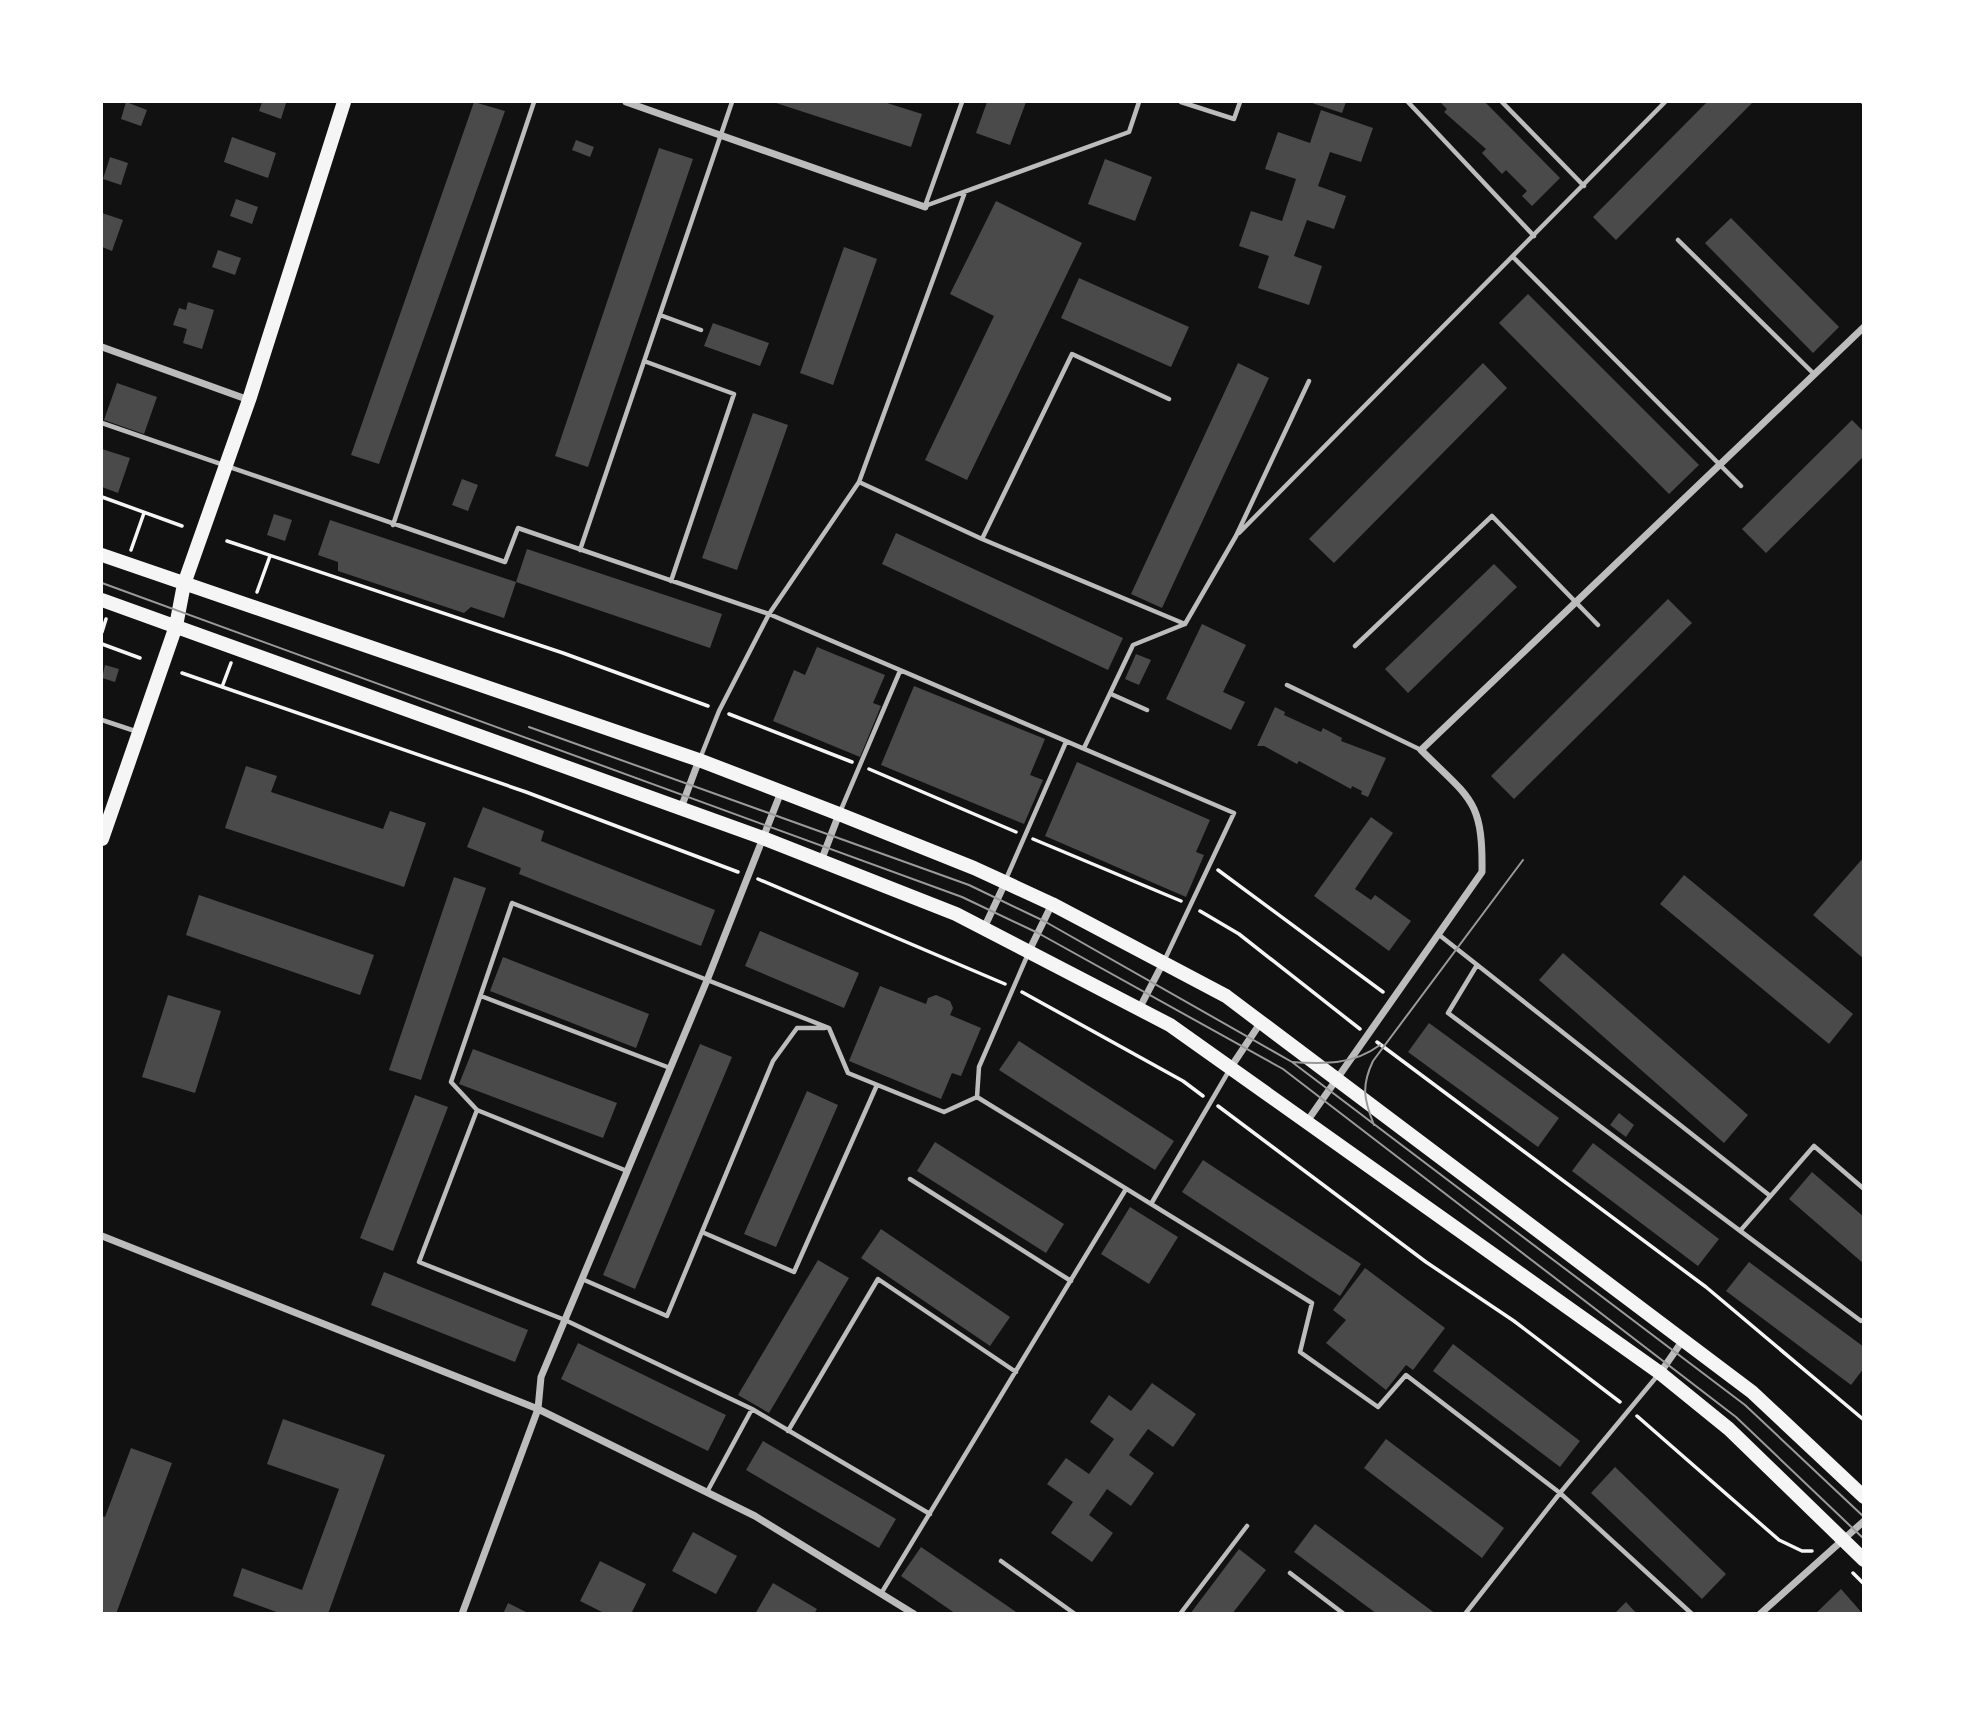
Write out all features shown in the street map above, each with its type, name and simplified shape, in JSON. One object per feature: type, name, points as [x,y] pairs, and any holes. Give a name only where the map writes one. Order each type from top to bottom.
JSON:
[{"type":"main road","points":[[102,839],[176,626],[184,584],[249,400],[344,102]]},
{"type":"main road","points":[[102,555],[699,760],[839,814],[1052,904],[1226,996],[1752,1392],[1864,1497]]},
{"type":"main road","points":[[102,600],[763,838],[956,914],[1170,1025],[1308,1120],[1660,1373],[1729,1429],[1864,1560]]},
{"type":"street","points":[[626,102],[925,207]]},
{"type":"street","points":[[1308,1120],[1482,872],[1483,830],[1473,802],[1421,750],[1864,327]]},
{"type":"street","points":[[102,346],[249,400]]},
{"type":"street","points":[[681,808],[699,760]]},
{"type":"street","points":[[462,1614],[538,1409],[541,1377],[708,978],[781,792]]},
{"type":"street","points":[[821,861],[839,814]]},
{"type":"street","points":[[985,928],[1005,882]]},
{"type":"street","points":[[1029,951],[1052,904]]},
{"type":"street","points":[[1139,1009],[1163,963]]},
{"type":"street","points":[[1231,1067],[1261,1022]]},
{"type":"street","points":[[102,1237],[538,1409],[755,1516],[914,1614]]},
{"type":"street","points":[[1660,1373],[1683,1340]]},
{"type":"street","points":[[1760,1614],[1864,1521]]},
{"type":"lane","points":[[393,525],[534,102]]},
{"type":"lane","points":[[580,550],[732,102]]},
{"type":"lane","points":[[925,207],[962,102]]},
{"type":"lane","points":[[925,207],[1129,132],[1139,102]]},
{"type":"lane","points":[[1181,102],[1234,119],[1240,102]]},
{"type":"lane","points":[[1408,102],[1534,236]]},
{"type":"lane","points":[[1502,102],[1584,186]]},
{"type":"lane","points":[[1236,536],[1665,102]]},
{"type":"lane","points":[[699,760],[719,711],[769,614],[859,482],[965,192]]},
{"type":"lane","points":[[1678,240],[1814,374]]},
{"type":"lane","points":[[1513,257],[1741,486]]},
{"type":"lane","points":[[660,315],[701,330]]},
{"type":"lane","points":[[982,538],[1072,354],[1169,399]]},
{"type":"lane","points":[[644,361],[734,394],[671,581]]},
{"type":"lane","points":[[1084,748],[1133,645],[1185,624],[1236,536],[1309,381]]},
{"type":"lane","points":[[102,423],[505,562],[518,528],[769,614],[1234,814],[1163,963]]},
{"type":"lane","points":[[859,482],[982,538],[1185,624]]},
{"type":"lane","points":[[1355,646],[1492,516],[1577,600],[1598,625]]},
{"type":"lane","points":[[839,814],[900,671]]},
{"type":"lane","points":[[1287,685],[1421,750]]},
{"type":"lane","points":[[1111,694],[1147,710]]},
{"type":"lane","points":[[102,720],[139,733]]},
{"type":"lane","points":[[1005,882],[1066,742]]},
{"type":"lane","points":[[627,1171],[477,1110],[451,1082],[512,903],[708,978],[829,1028],[848,1073],[944,1112],[977,1097]]},
{"type":"lane","points":[[1438,934],[1769,1195]]},
{"type":"lane","points":[[977,1097],[979,1067],[1029,951]]},
{"type":"lane","points":[[1478,965],[1448,1013],[1861,1321],[1864,1319]]},
{"type":"lane","points":[[481,996],[670,1068]]},
{"type":"lane","points":[[582,1279],[667,1316],[773,1061],[797,1028],[829,1028]]},
{"type":"lane","points":[[1151,1204],[1231,1067]]},
{"type":"lane","points":[[702,1232],[794,1272],[877,1085]]},
{"type":"lane","points":[[977,1097],[1312,1303],[1300,1352],[1378,1408],[1406,1375],[1560,1493],[1692,1614]]},
{"type":"lane","points":[[477,1110],[419,1262],[565,1320],[752,1409],[930,1514]]},
{"type":"lane","points":[[1740,1231],[1814,1146],[1864,1189]]},
{"type":"lane","points":[[910,1179],[1071,1281]]},
{"type":"lane","points":[[882,1592],[1126,1189]]},
{"type":"lane","points":[[788,1430],[878,1279],[1016,1372]]},
{"type":"lane","points":[[1465,1614],[1560,1493],[1660,1373]]},
{"type":"lane","points":[[707,1492],[752,1409]]},
{"type":"lane","points":[[1180,1614],[1247,1526]]},
{"type":"lane","points":[[1001,1561],[1074,1614]]},
{"type":"lane","points":[[1290,1573],[1344,1614]]},
{"type":"path","points":[[102,497],[182,526]]},
{"type":"path","points":[[131,550],[144,513]]},
{"type":"path","points":[[257,592],[270,556]]},
{"type":"path","points":[[102,632],[107,617]]},
{"type":"path","points":[[102,644],[140,658]]},
{"type":"path","points":[[222,687],[232,660]]},
{"type":"path","points":[[182,673],[526,792],[749,876],[1013,988],[1183,1081],[1426,1262],[1514,1321],[1630,1410],[1779,1540],[1802,1551],[1829,1551],[1864,1584]]},
{"type":"path","points":[[1210,864],[1392,999]]},
{"type":"building","points":[[126,102],[147,110],[141,126],[121,119]]},
{"type":"building","points":[[262,102],[286,103],[281,119],[259,111]]},
{"type":"building","points":[[474,102],[505,111],[379,464],[351,455]]},
{"type":"building","points":[[773,102],[884,102],[922,114],[911,147]]},
{"type":"building","points":[[987,102],[1026,102],[1010,145],[976,133]]},
{"type":"building","points":[[1309,102],[1346,102],[1342,113]]},
{"type":"building","points":[[1440,102],[1485,102],[1560,178],[1532,206],[1522,196],[1527,191],[1506,170],[1502,174],[1482,153],[1486,149],[1444,112],[1447,109]]},
{"type":"building","points":[[1707,102],[1753,102],[1616,240],[1593,217]]},
{"type":"building","points":[[1321,110],[1373,128],[1361,162],[1330,152],[1318,186],[1346,196],[1334,229],[1307,220],[1294,256],[1322,266],[1309,305],[1258,288],[1269,256],[1239,246],[1251,211],[1282,221],[1296,179],[1265,169],[1278,132],[1310,143]]},
{"type":"building","points":[[232,137],[276,153],[268,178],[224,162]]},
{"type":"building","points":[[576,140],[594,147],[590,157],[572,150]]},
{"type":"building","points":[[659,148],[693,159],[588,467],[555,456]]},
{"type":"building","points":[[110,157],[128,163],[121,185],[103,179]]},
{"type":"building","points":[[1105,159],[1152,177],[1135,221],[1088,204]]},
{"type":"building","points":[[236,199],[258,207],[252,224],[230,216]]},
{"type":"building","points":[[996,201],[1082,243],[967,480],[925,460],[994,316],[950,294]]},
{"type":"building","points":[[102,213],[123,220],[112,251],[102,247]]},
{"type":"building","points":[[1731,218],[1839,327],[1813,353],[1705,243]]},
{"type":"building","points":[[844,247],[877,259],[833,385],[800,373]]},
{"type":"building","points":[[218,250],[241,258],[235,275],[212,267]]},
{"type":"building","points":[[1079,278],[1189,327],[1171,367],[1061,318]]},
{"type":"building","points":[[1528,294],[1699,465],[1669,494],[1499,323]]},
{"type":"building","points":[[188,302],[214,310],[202,349],[183,343],[187,329],[173,325],[179,308],[186,310]]},
{"type":"building","points":[[713,323],[769,343],[760,366],[704,346]]},
{"type":"building","points":[[1238,363],[1269,378],[1162,608],[1131,594]]},
{"type":"building","points":[[1483,363],[1507,388],[1334,563],[1309,539]]},
{"type":"building","points":[[117,383],[157,397],[144,434],[104,420]]},
{"type":"building","points":[[753,413],[788,425],[737,570],[702,558]]},
{"type":"building","points":[[1852,420],[1864,432],[1864,456],[1766,553],[1742,529]]},
{"type":"building","points":[[102,449],[130,458],[118,493],[102,487]]},
{"type":"building","points":[[462,479],[478,485],[468,511],[452,505]]},
{"type":"building","points":[[274,514],[292,520],[285,541],[267,535]]},
{"type":"building","points":[[330,520],[516,582],[504,618],[471,607],[464,613],[338,571],[338,562],[318,555]]},
{"type":"building","points":[[896,533],[1123,638],[1108,670],[882,564]]},
{"type":"building","points":[[527,549],[722,614],[710,648],[516,582]]},
{"type":"building","points":[[1494,564],[1517,587],[1408,693],[1385,669]]},
{"type":"building","points":[[1668,599],[1692,623],[1514,799],[1491,776]]},
{"type":"building","points":[[1202,624],[1246,645],[1223,692],[1245,702],[1231,730],[1166,699]]},
{"type":"building","points":[[817,647],[885,675],[873,703],[881,706],[860,757],[773,721],[794,670],[805,675]]},
{"type":"building","points":[[1136,654],[1151,660],[1139,685],[1125,679]]},
{"type":"building","points":[[105,665],[119,669],[115,682],[102,678]]},
{"type":"building","points":[[914,686],[1045,739],[1030,775],[1043,780],[1024,824],[881,765]]},
{"type":"building","points":[[1275,707],[1285,712],[1284,715],[1321,732],[1323,728],[1342,738],[1341,741],[1386,758],[1368,797],[1361,794],[1362,791],[1352,786],[1351,789],[1299,761],[1297,764],[1264,746],[1257,746]]},
{"type":"building","points":[[1077,762],[1210,820],[1196,852],[1204,855],[1186,897],[1045,836]]},
{"type":"building","points":[[246,766],[277,776],[271,792],[383,829],[390,811],[426,823],[404,887],[225,828]]},
{"type":"building","points":[[483,807],[544,831],[541,841],[715,910],[701,946],[519,874],[521,868],[467,847]]},
{"type":"building","points":[[1371,817],[1393,833],[1355,889],[1371,900],[1375,895],[1411,921],[1389,951],[1314,896]]},
{"type":"building","points":[[1864,857],[1864,959],[1813,915]]},
{"type":"building","points":[[1684,875],[1853,1014],[1829,1044],[1660,904]]},
{"type":"building","points":[[454,877],[486,888],[421,1080],[389,1070]]},
{"type":"building","points":[[199,895],[374,955],[360,995],[186,935]]},
{"type":"building","points":[[760,931],[859,973],[844,1008],[745,966]]},
{"type":"building","points":[[1563,953],[1748,1115],[1724,1143],[1539,980]]},
{"type":"building","points":[[503,957],[649,1014],[636,1048],[490,991]]},
{"type":"building","points":[[880,986],[926,1004],[928,998],[936,995],[950,1001],[953,1008],[950,1015],[981,1028],[961,1076],[952,1073],[941,1099],[849,1061]]},
{"type":"building","points":[[168,995],[221,1011],[195,1093],[142,1077]]},
{"type":"building","points":[[1429,1023],[1559,1118],[1538,1147],[1408,1052]]},
{"type":"building","points":[[1019,1041],[1174,1141],[1155,1170],[999,1070]]},
{"type":"building","points":[[700,1044],[732,1057],[635,1289],[603,1275]]},
{"type":"building","points":[[473,1049],[617,1103],[603,1138],[459,1084]]},
{"type":"building","points":[[807,1091],[838,1105],[776,1247],[744,1234]]},
{"type":"building","points":[[415,1095],[448,1107],[393,1251],[360,1238]]},
{"type":"building","points":[[1619,1113],[1634,1125],[1626,1137],[1610,1125]]},
{"type":"building","points":[[935,1142],[1064,1224],[1046,1253],[917,1171]]},
{"type":"building","points":[[1593,1143],[1719,1239],[1698,1266],[1572,1171]]},
{"type":"building","points":[[1203,1160],[1361,1264],[1340,1296],[1182,1192]]},
{"type":"building","points":[[1812,1172],[1864,1217],[1864,1264],[1789,1199]]},
{"type":"building","points":[[1130,1207],[1178,1237],[1149,1284],[1101,1254]]},
{"type":"building","points":[[881,1229],[1010,1317],[990,1346],[861,1258]]},
{"type":"building","points":[[818,1260],[849,1278],[769,1413],[738,1395]]},
{"type":"building","points":[[1749,1262],[1864,1347],[1864,1368],[1851,1385],[1726,1291]]},
{"type":"building","points":[[1365,1268],[1445,1328],[1413,1370],[1406,1365],[1386,1390],[1326,1343],[1346,1320],[1333,1310]]},
{"type":"building","points":[[384,1272],[528,1330],[515,1362],[371,1305]]},
{"type":"building","points":[[578,1343],[726,1415],[708,1451],[561,1379]]},
{"type":"building","points":[[1453,1344],[1580,1441],[1560,1467],[1433,1371]]},
{"type":"building","points":[[1152,1383],[1196,1414],[1173,1447],[1148,1429],[1129,1455],[1154,1473],[1131,1506],[1107,1489],[1089,1515],[1113,1533],[1092,1562],[1051,1533],[1073,1502],[1047,1484],[1066,1458],[1089,1474],[1114,1439],[1090,1422],[1109,1395],[1131,1411]]},
{"type":"building","points":[[283,1419],[385,1455],[328,1614],[282,1614],[233,1596],[242,1568],[302,1590],[339,1489],[267,1464]]},
{"type":"building","points":[[1386,1439],[1504,1528],[1482,1558],[1364,1468]]},
{"type":"building","points":[[763,1441],[896,1519],[879,1548],[746,1470]]},
{"type":"building","points":[[131,1448],[172,1463],[116,1614],[102,1614],[102,1516],[105,1517]]},
{"type":"building","points":[[1615,1467],[1726,1574],[1702,1599],[1591,1493]]},
{"type":"building","points":[[1315,1524],[1436,1614],[1377,1614],[1294,1552]]},
{"type":"building","points":[[693,1532],[737,1556],[716,1594],[672,1571]]},
{"type":"building","points":[[921,1547],[1019,1614],[956,1614],[901,1576]]},
{"type":"building","points":[[1239,1549],[1266,1570],[1232,1614],[1190,1614]]},
{"type":"building","points":[[600,1561],[646,1584],[631,1614],[606,1614],[580,1601]]},
{"type":"building","points":[[773,1583],[817,1609],[814,1614],[755,1614]]},
{"type":"building","points":[[1841,1589],[1863,1614],[1815,1614]]},
{"type":"building","points":[[1626,1602],[1637,1614],[1614,1614]]},
{"type":"building","points":[[508,1603],[530,1614],[503,1614]]},
{"type":"tram line","points":[[102,583],[962,897],[1038,933],[1283,1069],[1736,1417],[1864,1539]]},
{"type":"tram line","points":[[529,727],[969,885],[1044,921],[1292,1062],[1745,1405],[1864,1517]]},
{"type":"tram line","points":[[1374,1125],[1365,1093],[1373,1061],[1523,860]]},
{"type":"tram line","points":[[1292,1062],[1327,1063],[1349,1060],[1380,1045]]}]
